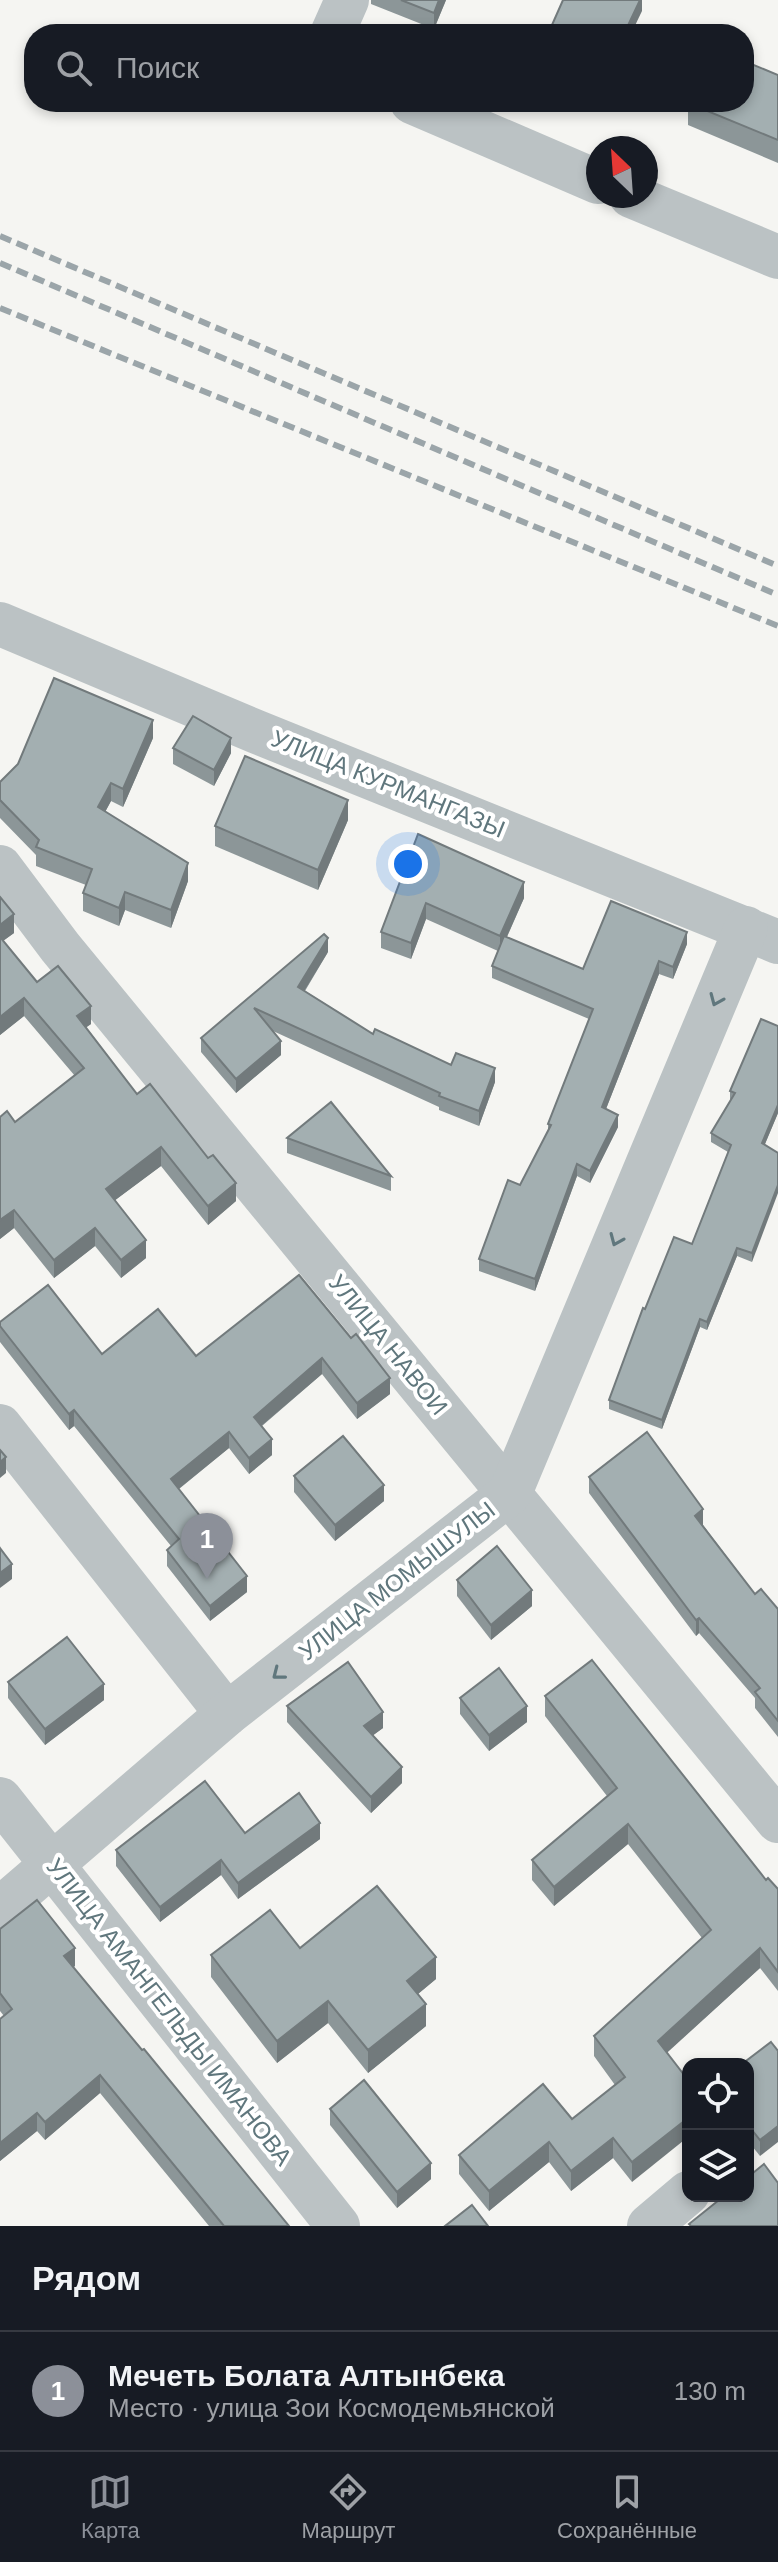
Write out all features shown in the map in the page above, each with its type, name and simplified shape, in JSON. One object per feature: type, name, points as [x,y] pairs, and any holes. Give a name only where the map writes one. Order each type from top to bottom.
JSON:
[{"type":"street","points":[[336,24],[347,0]]},
{"type":"street","points":[[435,112],[586,177]]},
{"type":"street","points":[[658,207],[778,257]]},
{"type":"street","name":"УЛИЦА КУРМАНГАЗЫ","points":[[0,624],[257,732],[762,935]]},
{"type":"street","name":"УЛИЦА НАВОИ","points":[[0,867],[60,947],[778,1821]]},
{"type":"street","name":"УЛИЦА МОМЫШУЛЫ","points":[[0,1909],[227,1714],[510,1493],[762,935]]},
{"type":"street","points":[[0,1426],[227,1714]]},
{"type":"street","name":"УЛИЦА АМАНГЕЛЬДЫ ИМАНОВА","points":[[0,1799],[338,2226]]},
{"type":"street","points":[[649,2226],[682,2198]]},
{"type":"building","points":[[401,0],[439,0],[434,13]]},
{"type":"building","points":[[563,0],[640,0],[629,24],[552,24]]},
{"type":"building","points":[[754,65],[778,75],[778,140],[710,112],[754,112]]},
{"type":"building","points":[[54,678],[153,720],[123,789],[111,783],[98,807],[188,863],[171,910],[125,892],[119,908],[83,893],[92,869],[36,847],[39,840],[0,800],[0,782],[18,764]]},
{"type":"building","points":[[193,716],[231,738],[214,770],[173,748]]},
{"type":"building","points":[[245,756],[348,800],[318,870],[215,826]]},
{"type":"building","points":[[418,834],[524,882],[500,936],[426,903],[411,943],[381,932]]},
{"type":"building","points":[[0,897],[14,914],[0,925]]},
{"type":"building","points":[[611,901],[687,932],[673,967],[659,961],[602,1107],[618,1115],[590,1171],[577,1164],[535,1279],[479,1259],[508,1180],[520,1185],[551,1125],[548,1124],[593,1009],[492,966],[504,936],[583,969]]},
{"type":"building","points":[[324,934],[328,938],[298,987],[373,1034],[375,1029],[451,1065],[456,1053],[495,1068],[479,1111],[439,1096],[440,1093],[254,1008],[281,1041],[236,1079],[201,1038]]},
{"type":"building","points":[[0,937],[37,982],[58,966],[91,1006],[77,1016],[137,1094],[150,1084],[208,1158],[213,1155],[236,1183],[208,1206],[161,1147],[106,1189],[146,1240],[121,1260],[95,1228],[54,1260],[14,1210],[0,1220],[0,1117],[7,1111],[15,1122],[84,1068],[24,998],[0,1017]]},
{"type":"building","points":[[761,1019],[778,1026],[778,1105],[762,1143],[778,1153],[778,1185],[752,1253],[737,1248],[707,1322],[700,1319],[662,1420],[609,1400],[643,1308],[674,1237],[692,1244],[731,1145],[711,1133],[735,1093],[730,1091]]},
{"type":"building","points":[[331,1102],[391,1176],[287,1138]]},
{"type":"building","points":[[299,1275],[351,1338],[356,1334],[390,1378],[357,1403],[322,1358],[254,1417],[272,1439],[249,1458],[229,1432],[171,1479],[247,1576],[210,1606],[167,1550],[179,1539],[74,1410],[69,1414],[0,1326],[0,1322],[48,1285],[102,1354],[158,1309],[196,1356]]},
{"type":"building","points":[[647,1432],[703,1509],[695,1516],[755,1594],[761,1589],[778,1609],[778,1721],[755,1692],[760,1688],[699,1618],[696,1620],[589,1477]]},
{"type":"building","points":[[343,1436],[384,1485],[335,1525],[294,1476]]},
{"type":"building","points":[[497,1546],[532,1590],[491,1625],[457,1580]]},
{"type":"building","points":[[0,1548],[12,1564],[0,1573]]},
{"type":"building","points":[[67,1637],[104,1684],[45,1729],[8,1682]]},
{"type":"building","points":[[592,1660],[766,1880],[768,1878],[778,1889],[778,1972],[760,1948],[658,2041],[682,2072],[682,2123],[632,2162],[613,2138],[571,2171],[549,2142],[489,2191],[459,2155],[543,2084],[572,2119],[625,2077],[594,2036],[711,1930],[628,1824],[554,1887],[532,1860],[617,1788],[545,1696]]},
{"type":"building","points":[[348,1662],[383,1712],[364,1726],[402,1767],[371,1797],[287,1706]]},
{"type":"building","points":[[499,1668],[527,1706],[489,1735],[460,1698]]},
{"type":"building","points":[[205,1781],[245,1833],[299,1793],[320,1823],[238,1883],[221,1860],[160,1907],[116,1850]]},
{"type":"building","points":[[377,1886],[436,1957],[407,1981],[426,2004],[368,2050],[328,2001],[277,2041],[211,1955],[270,1910],[300,1948]]},
{"type":"building","points":[[37,1900],[75,1948],[64,1956],[289,2226],[224,2226],[100,2075],[45,2122],[37,2113],[0,2143],[0,2019],[12,2009],[0,1993],[0,1929]]},
{"type":"building","points":[[771,2042],[778,2051],[778,2126],[760,2140],[754,2132],[754,2058],[750,2058]]},
{"type":"building","points":[[364,2080],[431,2163],[397,2192],[330,2109]]},
{"type":"building","points":[[764,2164],[778,2183],[778,2226],[689,2224],[716,2202],[754,2202],[754,2172]]},
{"type":"building","points":[[472,2205],[488,2226],[445,2226]]},
{"type":"railway","points":[[0,236],[778,566]]},
{"type":"railway","points":[[0,263],[778,595]]},
{"type":"railway","points":[[0,308],[778,626]]},
{"type":"place","name":"Мечеть Болата Алтынбека","points":[[207,1579]]}]
